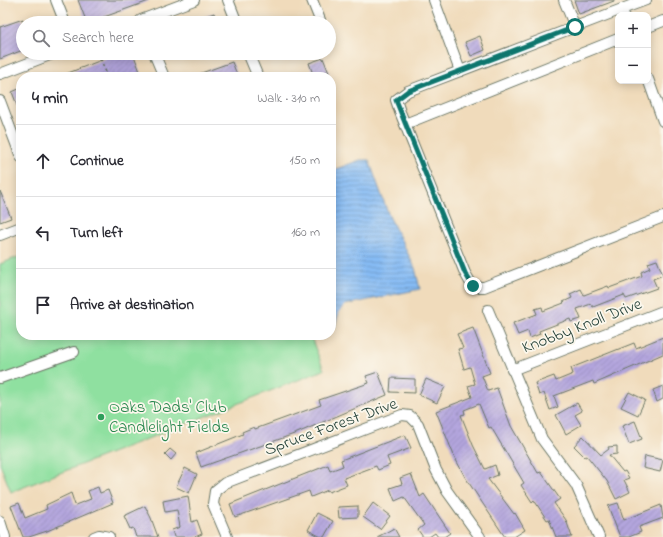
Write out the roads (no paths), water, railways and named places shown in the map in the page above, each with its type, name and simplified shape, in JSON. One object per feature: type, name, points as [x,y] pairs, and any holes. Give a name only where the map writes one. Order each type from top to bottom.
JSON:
[{"type":"street","points":[[56,0],[61,16]]},
{"type":"street","points":[[153,16],[194,0]]},
{"type":"street","points":[[228,0],[234,16]]},
{"type":"street","points":[[312,0],[318,16]]},
{"type":"street","points":[[434,0],[460,71]]},
{"type":"street","points":[[564,0],[575,27]]},
{"type":"street","points":[[623,12],[646,0]]},
{"type":"street","points":[[615,14],[575,27],[408,91],[396,100],[465,273],[473,286],[484,287],[663,217]]},
{"type":"street","points":[[651,26],[663,21]]},
{"type":"street","points":[[405,124],[615,40]]},
{"type":"street","points":[[0,74],[36,60]]},
{"type":"street","points":[[157,60],[162,72]]},
{"type":"street","points":[[251,60],[256,72]]},
{"type":"street","points":[[649,84],[663,121]]},
{"type":"street","points":[[0,101],[16,144]]},
{"type":"street","points":[[0,235],[16,229]]},
{"type":"street","points":[[488,310],[542,439],[576,485],[599,537]]},
{"type":"street","name":"Knobby Knoll Drive","points":[[512,370],[663,311]]},
{"type":"street","points":[[0,378],[74,352]]},
{"type":"street","name":"Spruce Forest Drive","points":[[225,533],[213,504],[214,491],[225,483],[402,415],[410,416],[418,424],[436,470],[447,491],[480,537]]},
{"type":"street","points":[[0,521],[5,537]]},
{"type":"street","points":[[94,537],[99,535],[109,537]]},
{"type":"water","points":[[360,160],[369,160],[389,216],[415,268],[420,289],[345,305],[339,312],[336,323],[336,169]]},
{"type":"place","name":"Oaks Dads' Club Candlelight Fields","points":[[101,417]]}]
